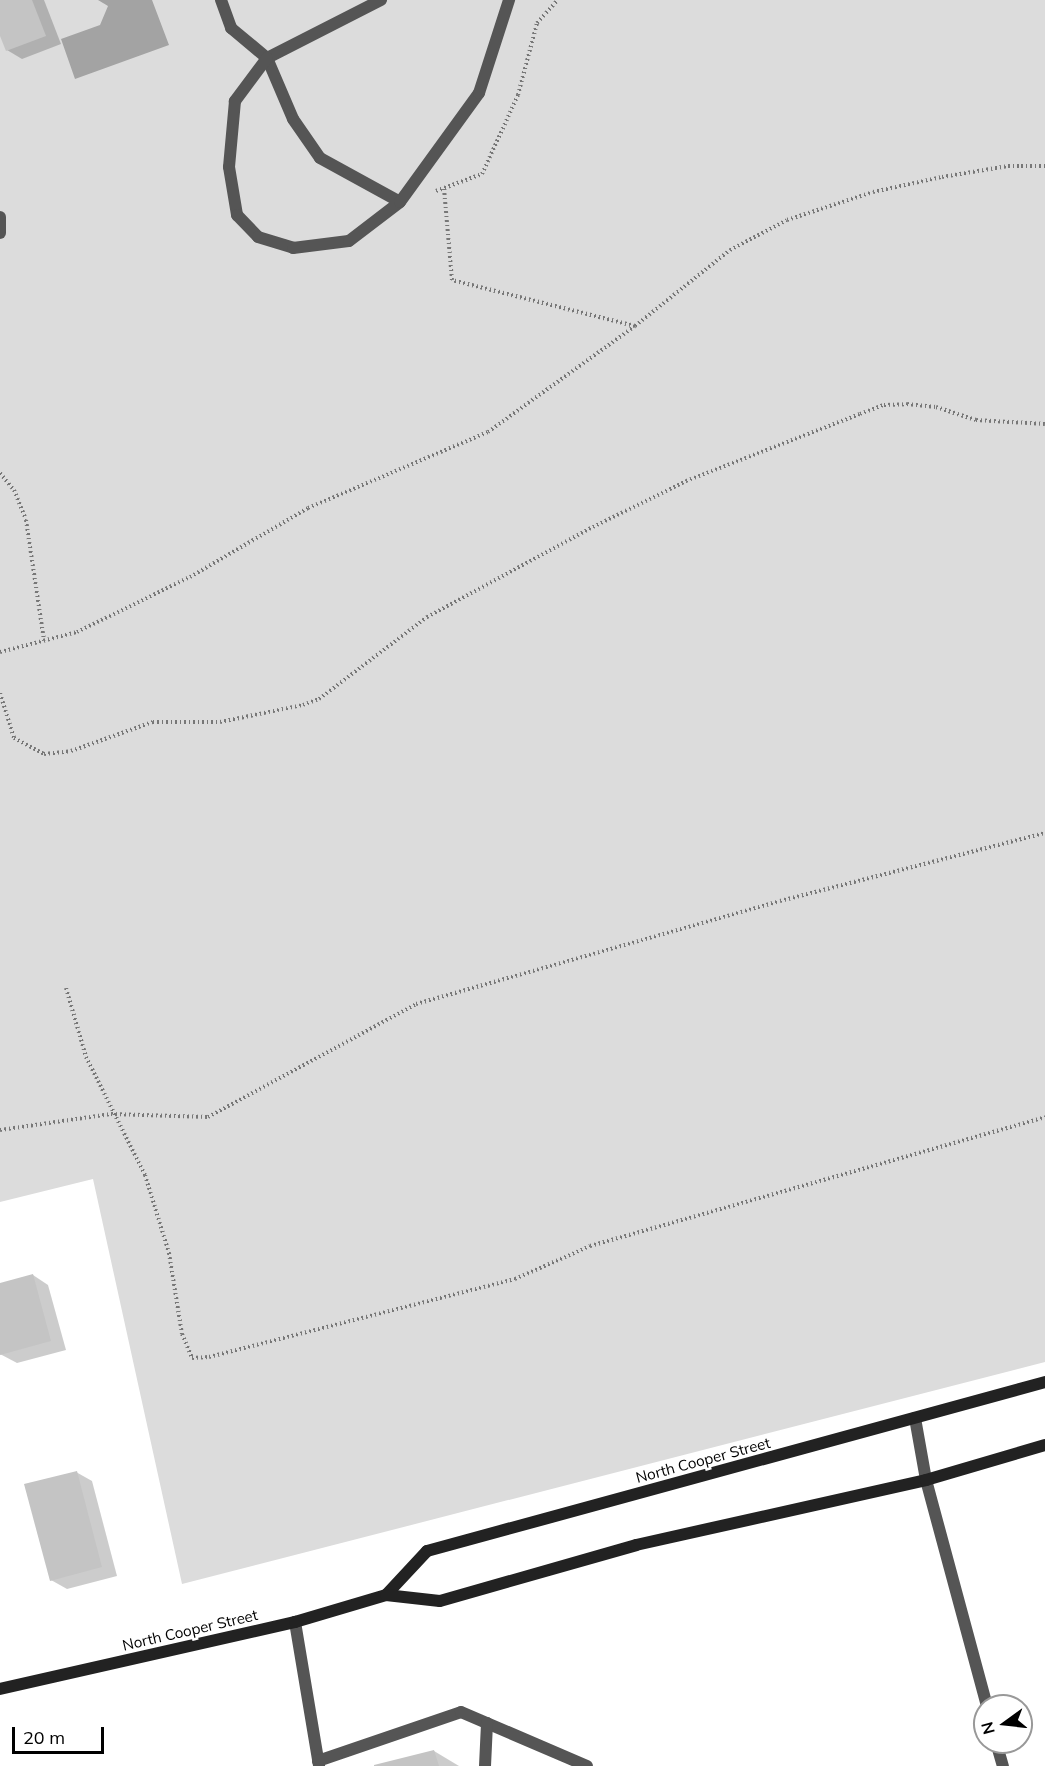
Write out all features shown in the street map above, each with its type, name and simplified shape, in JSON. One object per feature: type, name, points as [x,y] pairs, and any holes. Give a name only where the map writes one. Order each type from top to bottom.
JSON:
[{"type":"main road","name":"North Cooper Street","points":[[386,1594],[427,1551],[1045,1382]]},
{"type":"main road","name":"North Cooper Street","points":[[0,1689],[295,1622],[386,1594],[440,1601],[636,1545],[926,1480],[1045,1445]]},
{"type":"lane","points":[[221,0],[231,28],[267,58],[293,119],[320,158],[400,202]]},
{"type":"lane","points":[[378,0],[267,58],[235,101],[230,167],[237,215],[258,237],[293,248],[349,241],[400,202],[479,93],[509,0]]},
{"type":"lane","points":[[0,217],[0,233]]},
{"type":"lane","points":[[915,1418],[926,1480],[984,1694]]},
{"type":"lane","points":[[295,1622],[319,1763],[461,1712],[587,1766]]},
{"type":"lane","points":[[485,1766],[487,1723]]},
{"type":"path","points":[[400,202],[482,174],[518,96],[537,23],[558,0]]},
{"type":"path","points":[[0,652],[77,632],[190,577],[308,508],[488,432],[635,326],[730,250],[788,220],[873,192],[942,177],[1008,166],[1045,166]]},
{"type":"path","points":[[444,188],[453,280],[635,326]]},
{"type":"path","points":[[0,693],[14,738],[44,754],[71,751],[153,722],[220,722],[303,705],[319,699],[428,617],[593,527],[686,481],[876,408],[907,404],[936,407],[976,420],[1045,424]]},
{"type":"path","points":[[0,473],[14,490],[26,520],[44,641]]},
{"type":"path","points":[[0,1130],[111,1114],[208,1117],[416,1004],[780,901],[1045,833]]},
{"type":"path","points":[[66,988],[86,1057],[111,1114],[145,1175],[169,1253],[182,1334],[192,1358],[209,1357],[515,1279],[590,1246],[1045,1117]]},
{"type":"shaded area","points":[[0,0],[1045,0],[1045,1362],[182,1584],[93,1179],[0,1202]]},
{"type":"shaded area","points":[[98,0],[152,0],[169,45],[75,79],[61,39],[100,25],[108,6]]},
{"type":"building","points":[[0,0],[32,0],[46,36],[6,51],[0,36]]},
{"type":"building","points":[[33,1274],[51,1341],[0,1355],[0,1283]]},
{"type":"building","points":[[77,1471],[102,1567],[50,1581],[24,1484]]},
{"type":"building","points":[[434,1750],[439,1766],[374,1766],[374,1765]]}]
